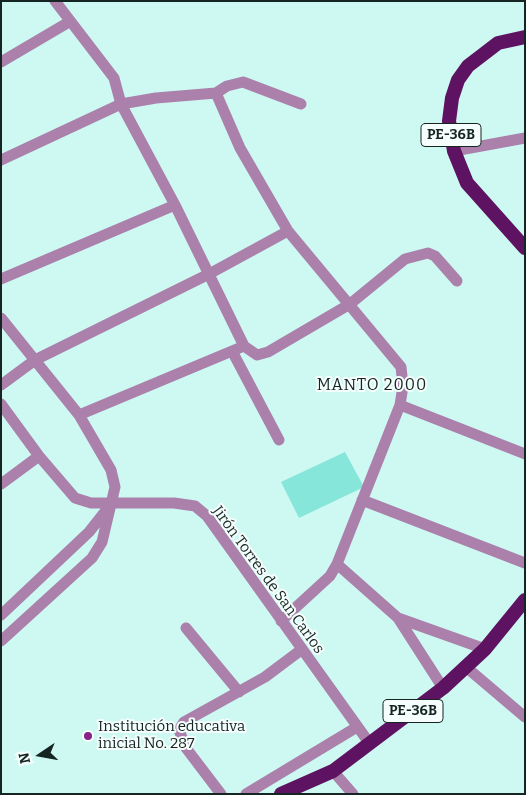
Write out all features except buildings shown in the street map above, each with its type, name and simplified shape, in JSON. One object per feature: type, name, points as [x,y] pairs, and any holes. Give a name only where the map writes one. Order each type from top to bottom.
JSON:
[{"type":"highway","name":"PE-36B","points":[[525,37],[498,42],[468,66],[458,80],[452,98],[449,121],[454,151],[467,183],[525,248]]},
{"type":"highway","name":"PE-36B","points":[[281,794],[334,771],[443,688],[485,649],[525,600]]},
{"type":"street","points":[[55,1],[69,22],[114,78],[120,104],[175,205],[244,346],[257,355],[268,352],[350,304],[405,259],[428,254],[435,256],[457,281]]},
{"type":"street","points":[[1,62],[69,22]]},
{"type":"street","points":[[1,160],[120,104],[156,98],[216,93],[226,86],[243,82],[301,104]]},
{"type":"street","points":[[216,93],[240,148],[288,231],[401,367],[403,386],[400,405],[337,564],[330,576],[281,622]]},
{"type":"street","points":[[454,151],[525,138]]},
{"type":"street","points":[[1,279],[175,205]]},
{"type":"street","points":[[1,385],[35,360],[209,274],[288,231]]},
{"type":"street","points":[[1,318],[79,416],[111,470],[114,487],[102,542],[92,558],[1,641]]},
{"type":"street","points":[[79,416],[244,346]]},
{"type":"street","points":[[232,352],[279,440]]},
{"type":"street","points":[[1,404],[39,456],[75,498],[91,504],[111,504]]},
{"type":"street","points":[[400,405],[525,454]]},
{"type":"street","points":[[1,484],[39,456]]},
{"type":"street","points":[[362,500],[525,563]]},
{"type":"street","name":"Jirón Torres de San Carlos","points":[[111,504],[174,503],[195,506],[206,516],[300,650],[370,744]]},
{"type":"street","points":[[1,615],[89,532],[111,504]]},
{"type":"street","points":[[337,564],[398,618],[443,688]]},
{"type":"street","points":[[398,618],[485,649]]},
{"type":"street","points":[[186,628],[239,692]]},
{"type":"street","points":[[221,794],[186,748],[179,730],[184,722],[265,677],[300,650]]},
{"type":"street","points":[[466,667],[525,717]]},
{"type":"street","points":[[246,794],[357,727]]},
{"type":"street","points":[[334,771],[353,794]]},
{"type":"shaded area","points":[[345,452],[364,487],[299,518],[281,482]]},
{"type":"place","name":"Institución educativa inicial No. 287","points":[[88,736]]},
{"type":"district","name":"MANTO 2000","points":[[372,386]]}]
